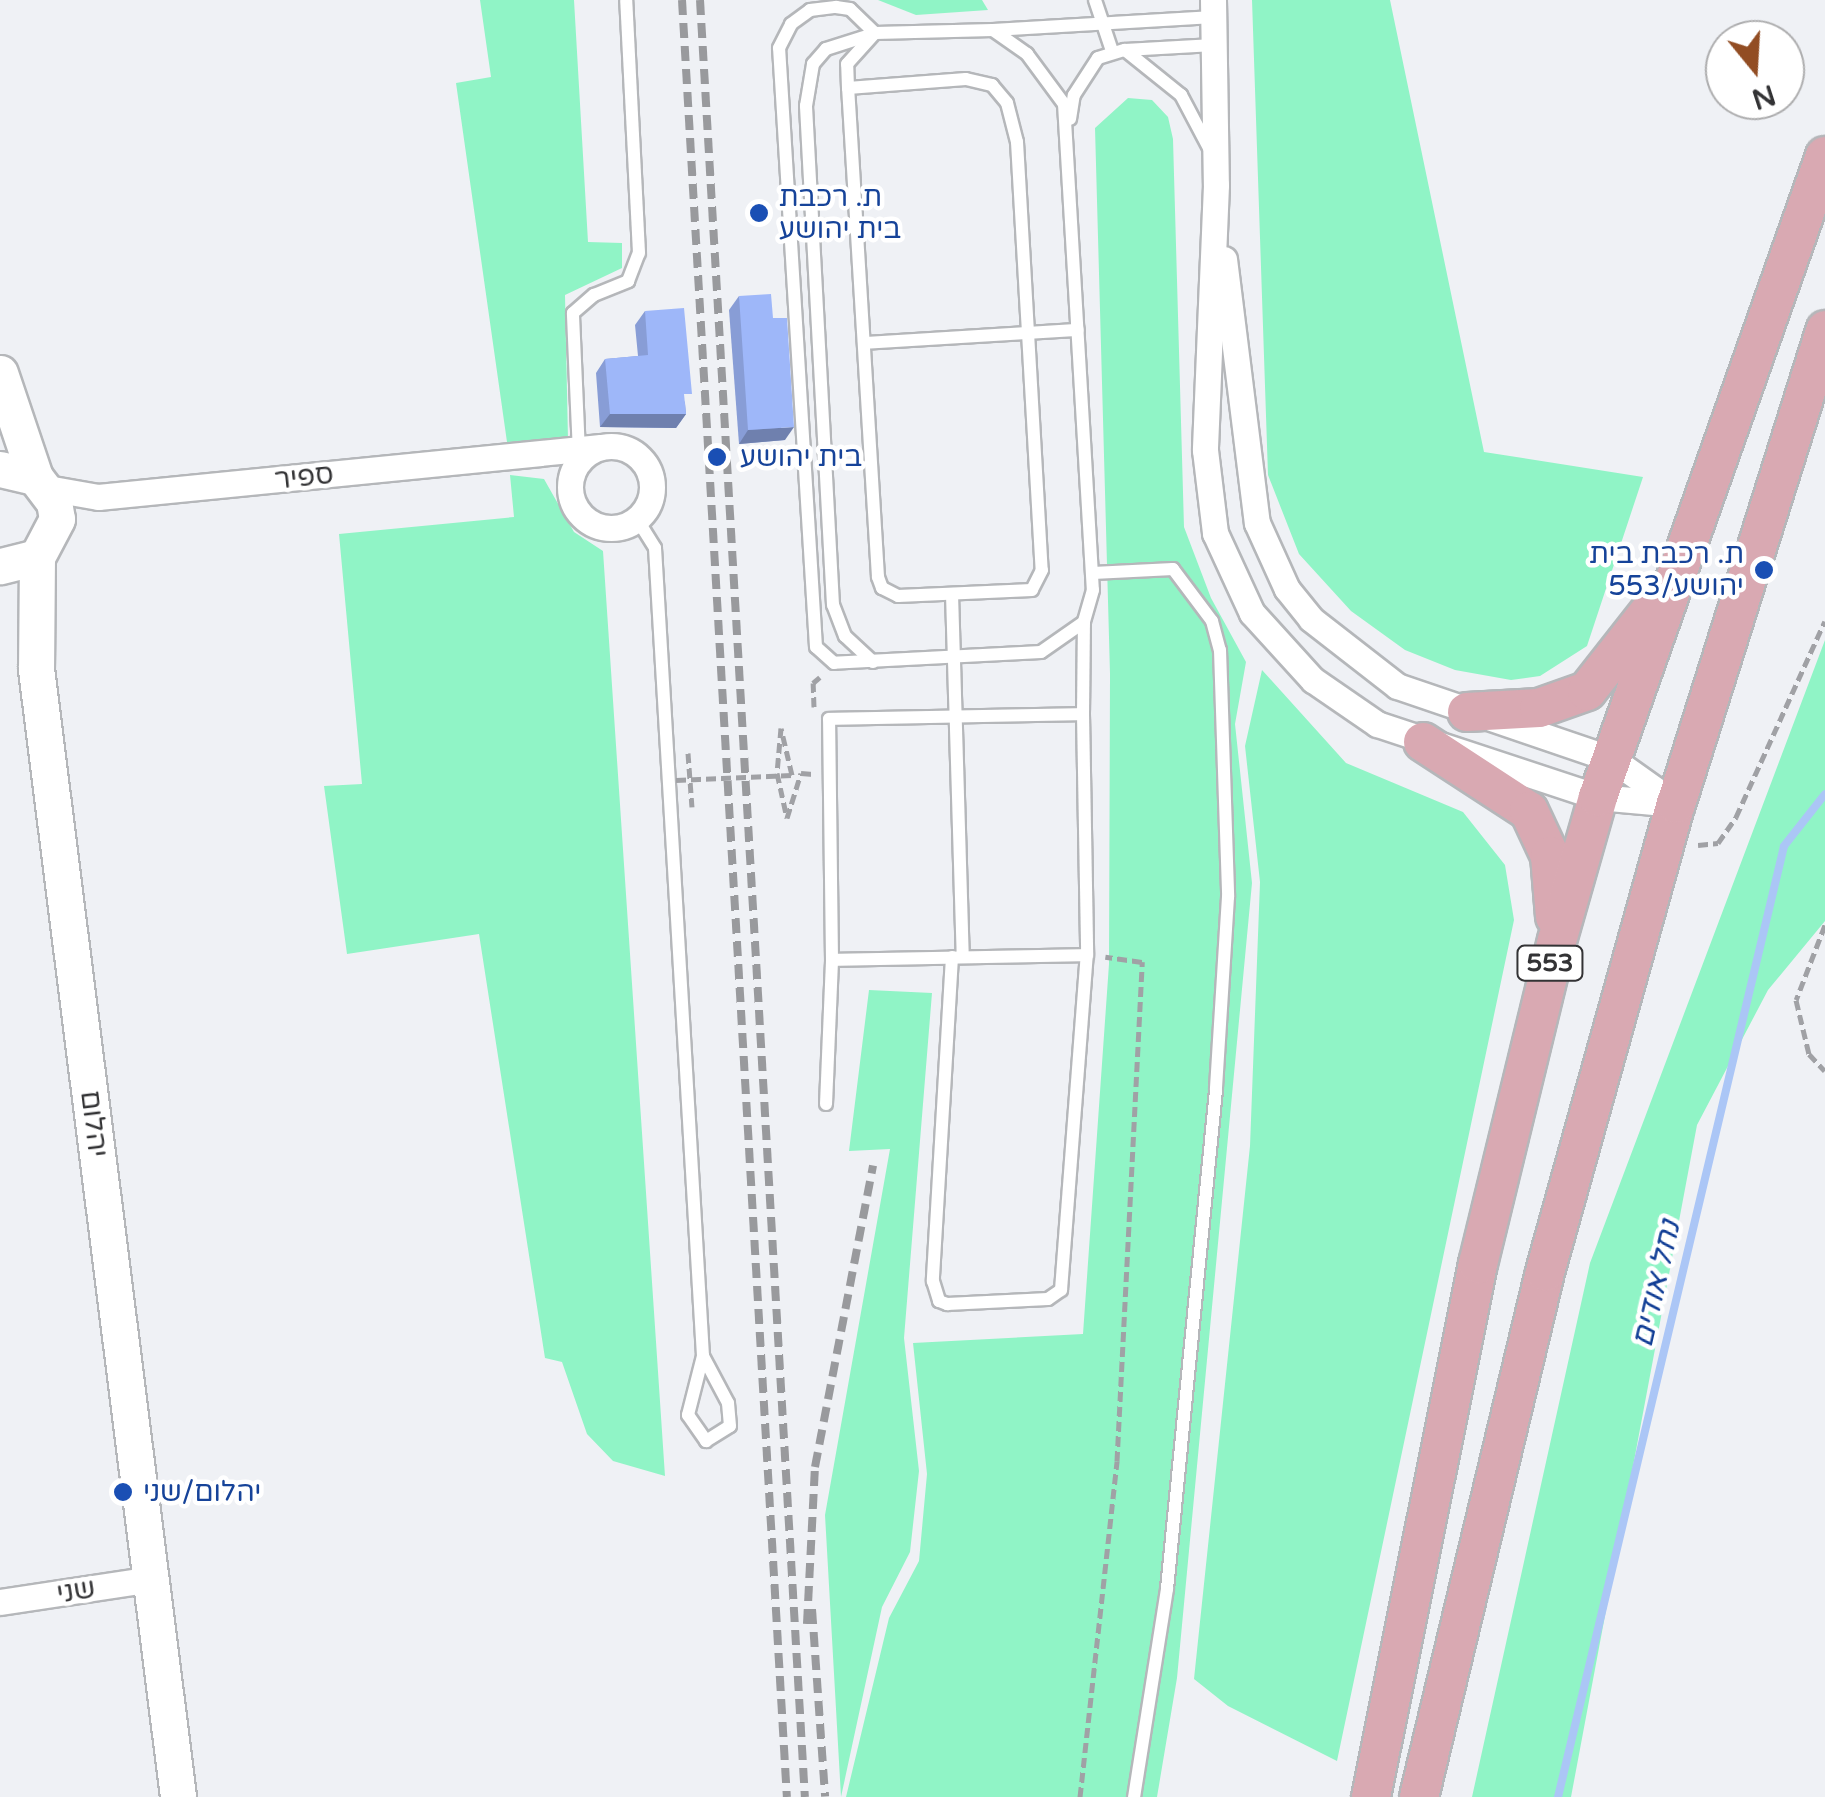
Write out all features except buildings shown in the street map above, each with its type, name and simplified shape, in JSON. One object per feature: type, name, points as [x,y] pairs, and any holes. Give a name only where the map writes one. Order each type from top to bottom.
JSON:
[{"type":"main road","name":"553","points":[[1371,1797],[1478,1264],[1556,941],[1598,797],[1825,156]]},
{"type":"main road","name":"553","points":[[1419,1797],[1508,1404],[1676,804],[1825,330]]},
{"type":"main road","points":[[0,373],[41,483]]},
{"type":"main road","points":[[0,469],[41,483]]},
{"type":"main road","name":"יהלום","points":[[41,483],[46,542],[36,669],[178,1797]]},
{"type":"main road","points":[[0,566],[46,542]]},
{"type":"main road","points":[[1467,712],[1539,708],[1588,690],[1678,572]]},
{"type":"main road","name":"יהלום","points":[[0,578],[36,669]]},
{"type":"main road","points":[[1423,742],[1529,811],[1550,856],[1556,941]]},
{"type":"street","points":[[1214,9],[1216,174],[1205,450],[1216,534],[1228,571],[1252,613],[1313,680],[1378,724],[1598,797],[1676,804]]},
{"type":"street","points":[[1216,174],[1244,449],[1267,554],[1287,589],[1341,648],[1397,686],[1612,759],[1676,804]]},
{"type":"street","points":[[626,449],[646,465],[652,489],[637,519],[612,529],[586,521],[570,485],[587,452],[626,449]]},
{"type":"street","name":"ספיר","points":[[41,483],[98,497],[587,452]]},
{"type":"street","name":"ספיר","points":[[511,456],[552,468],[570,485]]},
{"type":"street","name":"ספיר","points":[[46,542],[98,497]]},
{"type":"street","name":"שני","points":[[0,1602],[152,1580]]},
{"type":"lane","points":[[587,452],[574,313],[594,294],[628,281],[639,252],[626,0]]},
{"type":"lane","points":[[1095,0],[1101,25],[1119,50],[1182,96],[1216,174]]},
{"type":"lane","points":[[876,34],[850,9],[810,10],[790,24],[779,48],[809,602],[816,647],[834,663],[1041,652],[1084,622]]},
{"type":"lane","points":[[872,662],[845,636],[833,605],[806,106],[813,64],[826,49],[876,34],[1101,25],[1214,9]]},
{"type":"lane","points":[[993,30],[1045,74],[1069,128]]},
{"type":"lane","points":[[848,88],[966,78],[1000,92],[1016,128],[1030,333],[1040,585],[898,596],[882,588],[864,343],[848,88],[847,64],[876,34]]},
{"type":"lane","points":[[952,594],[958,717],[957,957],[933,1281],[939,1301],[948,1304],[1048,1299],[1061,1290],[1088,955],[1084,622],[1093,573],[1069,128],[1083,76],[1119,50],[1214,45]]},
{"type":"lane","points":[[864,343],[1078,330]]},
{"type":"lane","points":[[637,519],[656,548],[703,1356],[688,1416],[706,1442],[730,1426],[728,1403],[703,1356]]},
{"type":"lane","points":[[1093,573],[1173,569],[1212,621],[1220,669],[1228,897],[1216,1090],[1167,1589],[1134,1797]]},
{"type":"lane","points":[[826,1104],[832,960],[828,719],[1084,714]]},
{"type":"lane","points":[[832,960],[1088,955]]},
{"type":"path","points":[[1663,850],[1718,842],[1736,817],[1825,621]]},
{"type":"path","points":[[814,720],[813,684],[834,663]]},
{"type":"path","points":[[676,780],[792,775],[781,728],[777,773],[787,818],[801,773],[817,774],[816,756]]},
{"type":"path","points":[[1825,925],[1796,1000],[1809,1054],[1825,1070]]},
{"type":"path","points":[[1080,1797],[1117,1461],[1142,962],[1088,955]]},
{"type":"green space","points":[[480,0],[574,0],[588,242],[622,243],[622,268],[565,295],[568,440],[507,442],[456,83],[491,77]]},
{"type":"green space","points":[[878,0],[982,0],[988,10],[916,15]]},
{"type":"green space","points":[[1252,0],[1390,0],[1484,452],[1643,477],[1587,646],[1540,676],[1511,680],[1455,670],[1405,650],[1351,611],[1299,554],[1268,475]]},
{"type":"green space","points":[[1128,98],[1152,100],[1168,117],[1173,139],[1184,527],[1211,598],[1246,662],[1235,724],[1252,883],[1177,1678],[1157,1797],[846,1797],[889,1618],[919,1561],[927,1474],[913,1343],[1083,1334],[1109,964],[1110,674],[1095,128]]},
{"type":"green space","points":[[510,475],[544,479],[574,532],[603,551],[665,1476],[613,1461],[587,1434],[562,1362],[545,1358],[479,934],[347,954],[324,786],[362,784],[339,534],[514,517]]},
{"type":"green space","points":[[1825,640],[1825,921],[1768,990],[1697,1125],[1571,1797],[1472,1797],[1590,1263]]},
{"type":"green space","points":[[1262,670],[1346,763],[1463,812],[1505,865],[1514,920],[1337,1761],[1228,1706],[1194,1679],[1250,1146],[1260,882],[1245,746]]},
{"type":"green space","points":[[869,990],[932,993],[904,1338],[919,1471],[910,1552],[882,1607],[841,1797],[825,1515],[890,1149],[849,1151]]},
{"type":"waterway","name":"נחל אודים","points":[[1558,1797],[1784,846],[1825,794]]},
{"type":"railway","points":[[682,0],[787,1797]]},
{"type":"railway","points":[[700,0],[805,1797]]},
{"type":"railway","points":[[807,1624],[815,1467],[873,1166]]},
{"type":"railway","points":[[812,1609],[825,1797]]},
{"type":"place","name":"ת. רכבת בית יהושע","points":[[759,213]]},
{"type":"place","name":"בית יהושע","points":[[717,457]]},
{"type":"place","name":"ת. רכבת בית יהושע/553","points":[[1764,570]]},
{"type":"place","name":"יהלום/שני","points":[[123,1492]]}]
